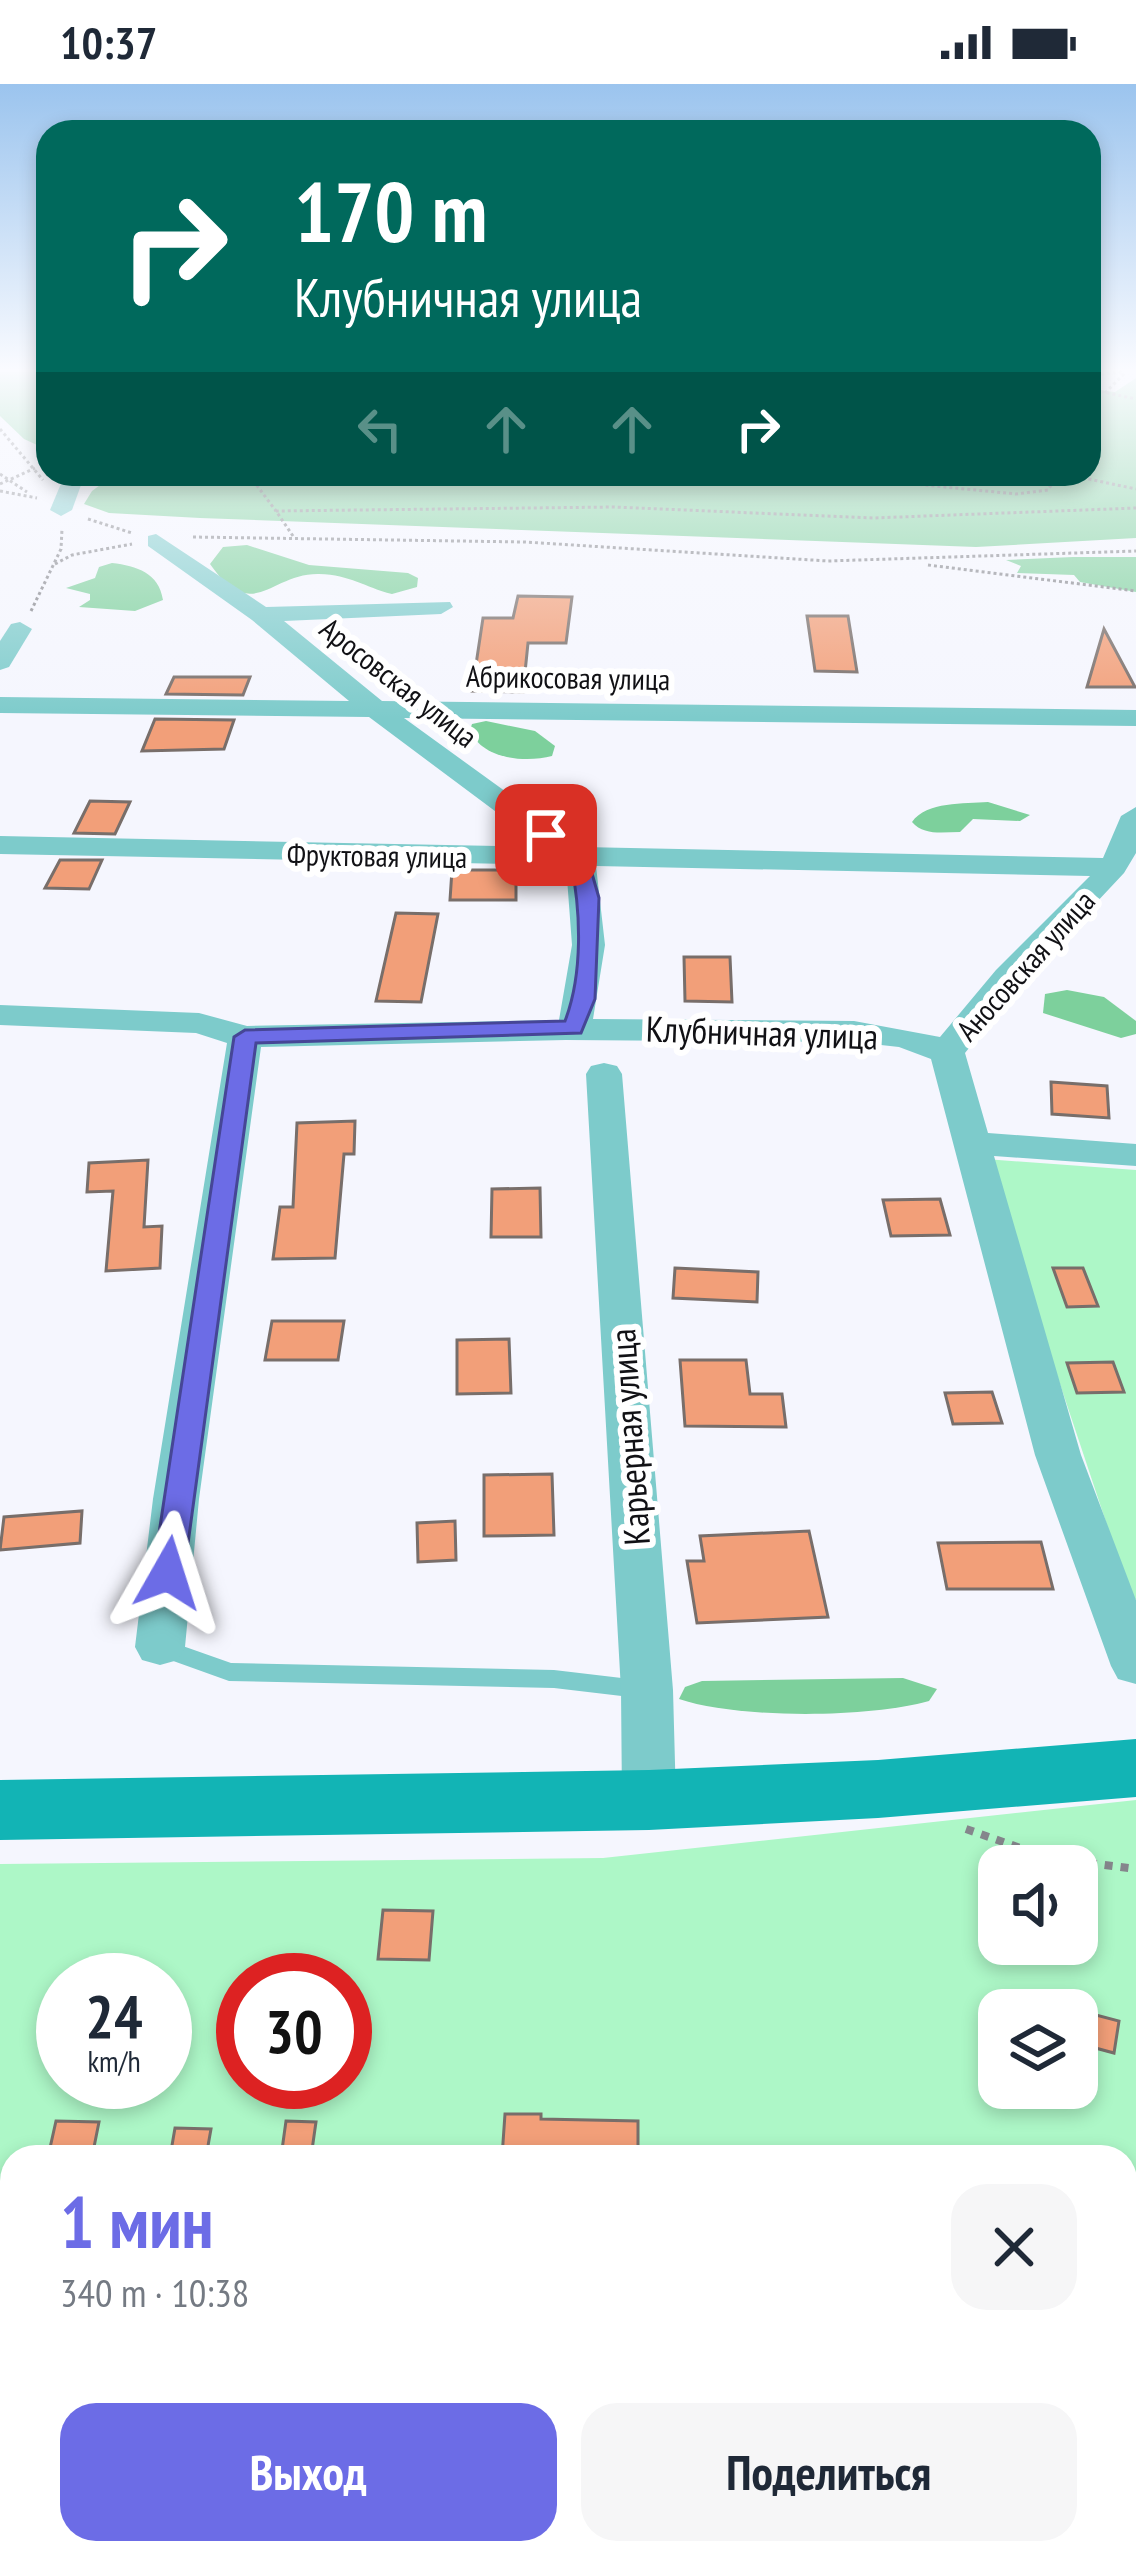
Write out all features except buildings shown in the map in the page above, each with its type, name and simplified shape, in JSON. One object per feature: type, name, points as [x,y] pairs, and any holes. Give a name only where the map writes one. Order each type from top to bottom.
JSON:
[{"type":"main road","points":[[0,1810],[649,1800],[878,1789],[1136,1768]]},
{"type":"street","points":[[61,510],[70,488]]},
{"type":"street","name":"Аросовская улица","points":[[156,541],[261,615],[374,707],[580,860]]},
{"type":"street","points":[[261,615],[441,607]]},
{"type":"street","points":[[0,662],[20,629]]},
{"type":"street","name":"Абрикосовая улица","points":[[0,705],[1136,718]]},
{"type":"street","name":"Аносовская улица","points":[[947,1053],[967,1023],[1125,854],[1136,816]]},
{"type":"street","name":"Фруктовая улица","points":[[0,845],[1113,868]]},
{"type":"street","points":[[573,1028],[584,999],[589,898],[580,860]]},
{"type":"street","name":"Клубничная улица","points":[[0,1015],[199,1023],[245,1037],[573,1028],[858,1031],[924,1041],[947,1053]]},
{"type":"street","points":[[160,1647],[176,1499],[245,1037]]},
{"type":"street","points":[[947,1053],[1058,1455],[1136,1666]]},
{"type":"street","name":"Карьерная улица","points":[[604,1074],[647,1690],[649,1800]]},
{"type":"street","points":[[972,1143],[1136,1155]]},
{"type":"lane","points":[[160,1647],[229,1672],[554,1678],[647,1690]]},
{"type":"path","points":[[20,488],[25,492]]},
{"type":"path","points":[[259,488],[293,536]]},
{"type":"path","points":[[953,488],[1016,494],[1049,488]]},
{"type":"path","points":[[276,511],[614,507],[873,518],[1136,508]]},
{"type":"path","points":[[61,510],[156,541]]},
{"type":"path","points":[[55,564],[89,551],[206,535],[293,536],[547,543],[906,562],[1136,591]]},
{"type":"path","points":[[906,562],[1136,550]]},
{"type":"path","points":[[959,1826],[1022,1855],[1069,1865],[1136,1869]]},
{"type":"green space","points":[[1136,488],[1136,538],[976,547],[200,518],[109,513],[84,504],[92,491]]},
{"type":"green space","points":[[247,545],[309,565],[408,573],[418,578],[417,587],[392,594],[319,574],[250,594],[225,582],[210,564],[223,547]]},
{"type":"green space","points":[[1136,557],[1136,592],[1080,582],[1074,575],[1017,573],[1021,566],[1006,560]]},
{"type":"green space","points":[[112,563],[145,572],[157,583],[163,600],[135,611],[79,607],[90,600],[90,594],[66,588],[95,578],[99,567]]},
{"type":"green space","points":[[486,721],[535,731],[555,746],[552,756],[529,759],[494,753],[470,730],[472,724]]},
{"type":"green space","points":[[988,802],[1030,815],[1020,821],[973,819],[960,832],[928,831],[912,822],[936,807]]},
{"type":"green space","points":[[1067,990],[1104,997],[1136,1021],[1136,1034],[1121,1038],[1043,1013],[1045,994]]},
{"type":"green space","points":[[985,1159],[1136,1170],[1136,1599],[1132,1600]]},
{"type":"green space","points":[[903,1678],[937,1689],[929,1701],[839,1713],[768,1713],[679,1699],[685,1687],[702,1681]]},
{"type":"green space","points":[[1136,1800],[1136,2145],[0,2145],[0,1864],[603,1858]]},
{"type":"route","points":[[168,1573],[245,1037],[573,1028],[584,999],[589,898],[580,860],[546,835]]}]
